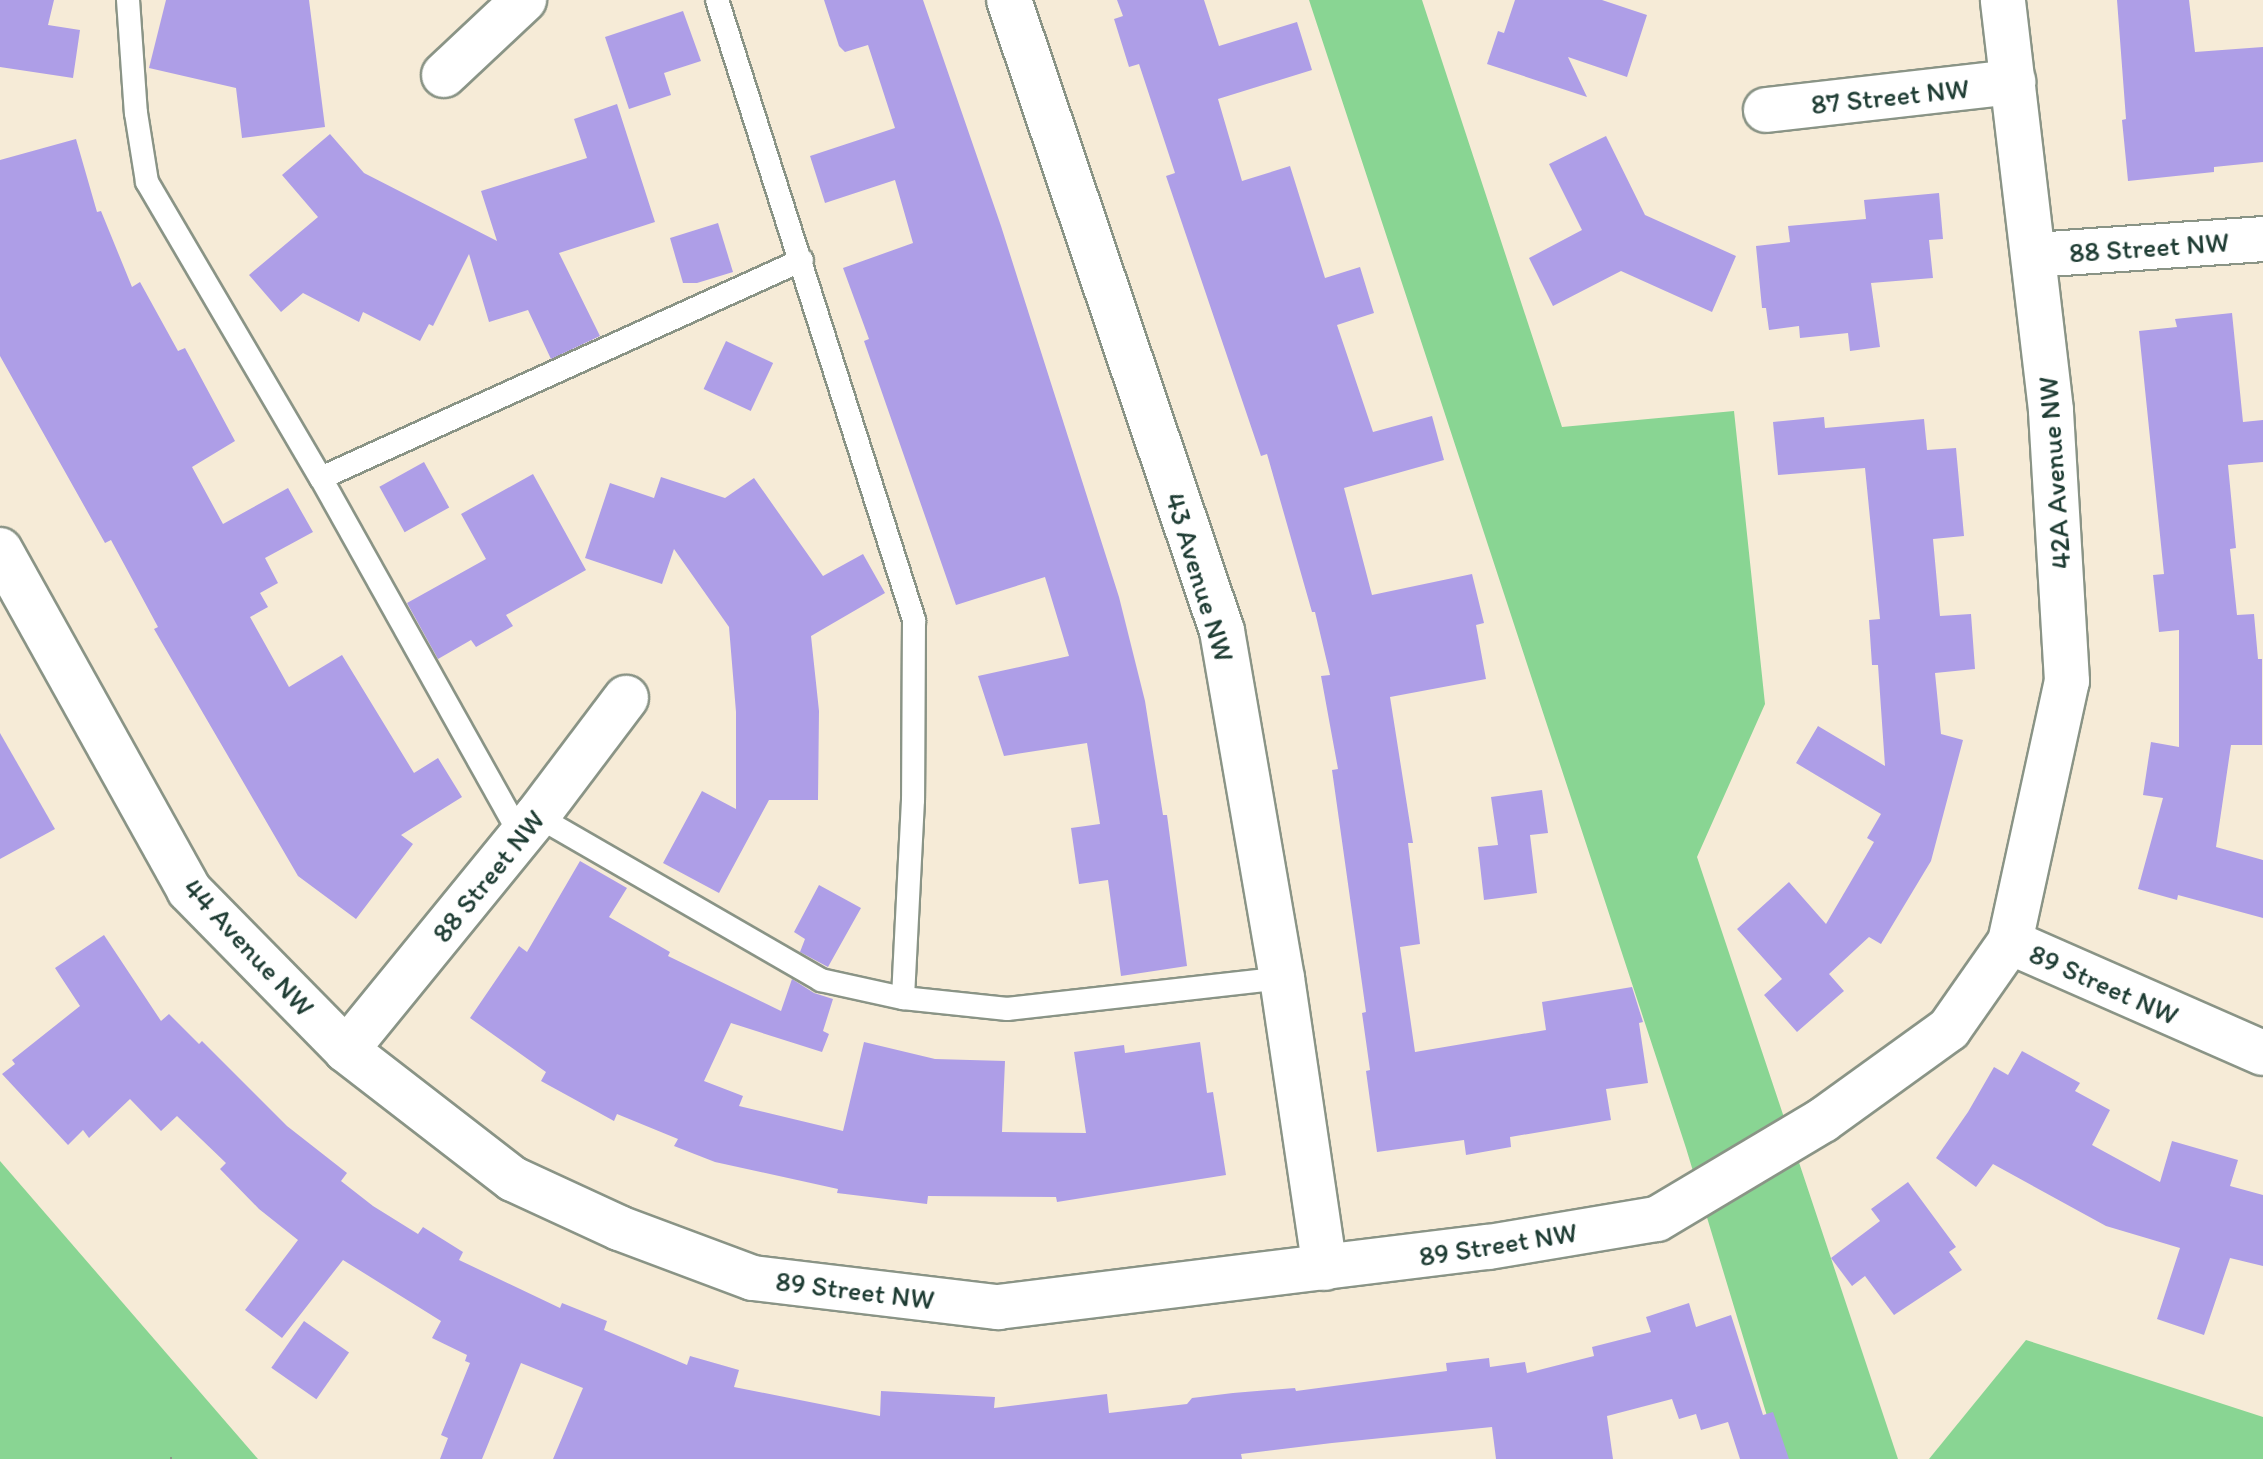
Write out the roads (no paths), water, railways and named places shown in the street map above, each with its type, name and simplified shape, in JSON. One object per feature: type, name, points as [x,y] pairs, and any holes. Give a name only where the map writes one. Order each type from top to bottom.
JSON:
[{"type":"street","points":[[444,75],[524,0]]},
{"type":"street","name":"43 Avenue NW","points":[[1009,0],[1222,631],[1282,978],[1325,1268]]},
{"type":"street","name":"42A Avenue NW","points":[[2003,0],[2051,410],[2067,681],[2010,942]]},
{"type":"street","name":"87 Street NW","points":[[1766,110],[2013,82]]},
{"type":"street","name":"88 Street NW","points":[[2035,255],[2263,239]]},
{"type":"street","name":"44 Avenue NW","points":[[0,550],[189,890],[346,1050],[513,1179],[619,1228]]},
{"type":"street","name":"88 Street NW","points":[[346,1050],[529,826],[626,698]]},
{"type":"street","name":"89 Street NW","points":[[619,1228],[753,1278],[998,1307],[1489,1247],[1657,1219],[1823,1120],[1949,1029],[2010,942],[2263,1053]]},
{"type":"lane","points":[[128,0],[136,113],[147,182],[529,826],[821,980],[903,998],[1007,1009],[1282,978]]},
{"type":"lane","points":[[717,0],[914,620],[913,800],[903,998]]},
{"type":"lane","points":[[321,478],[802,260]]}]
